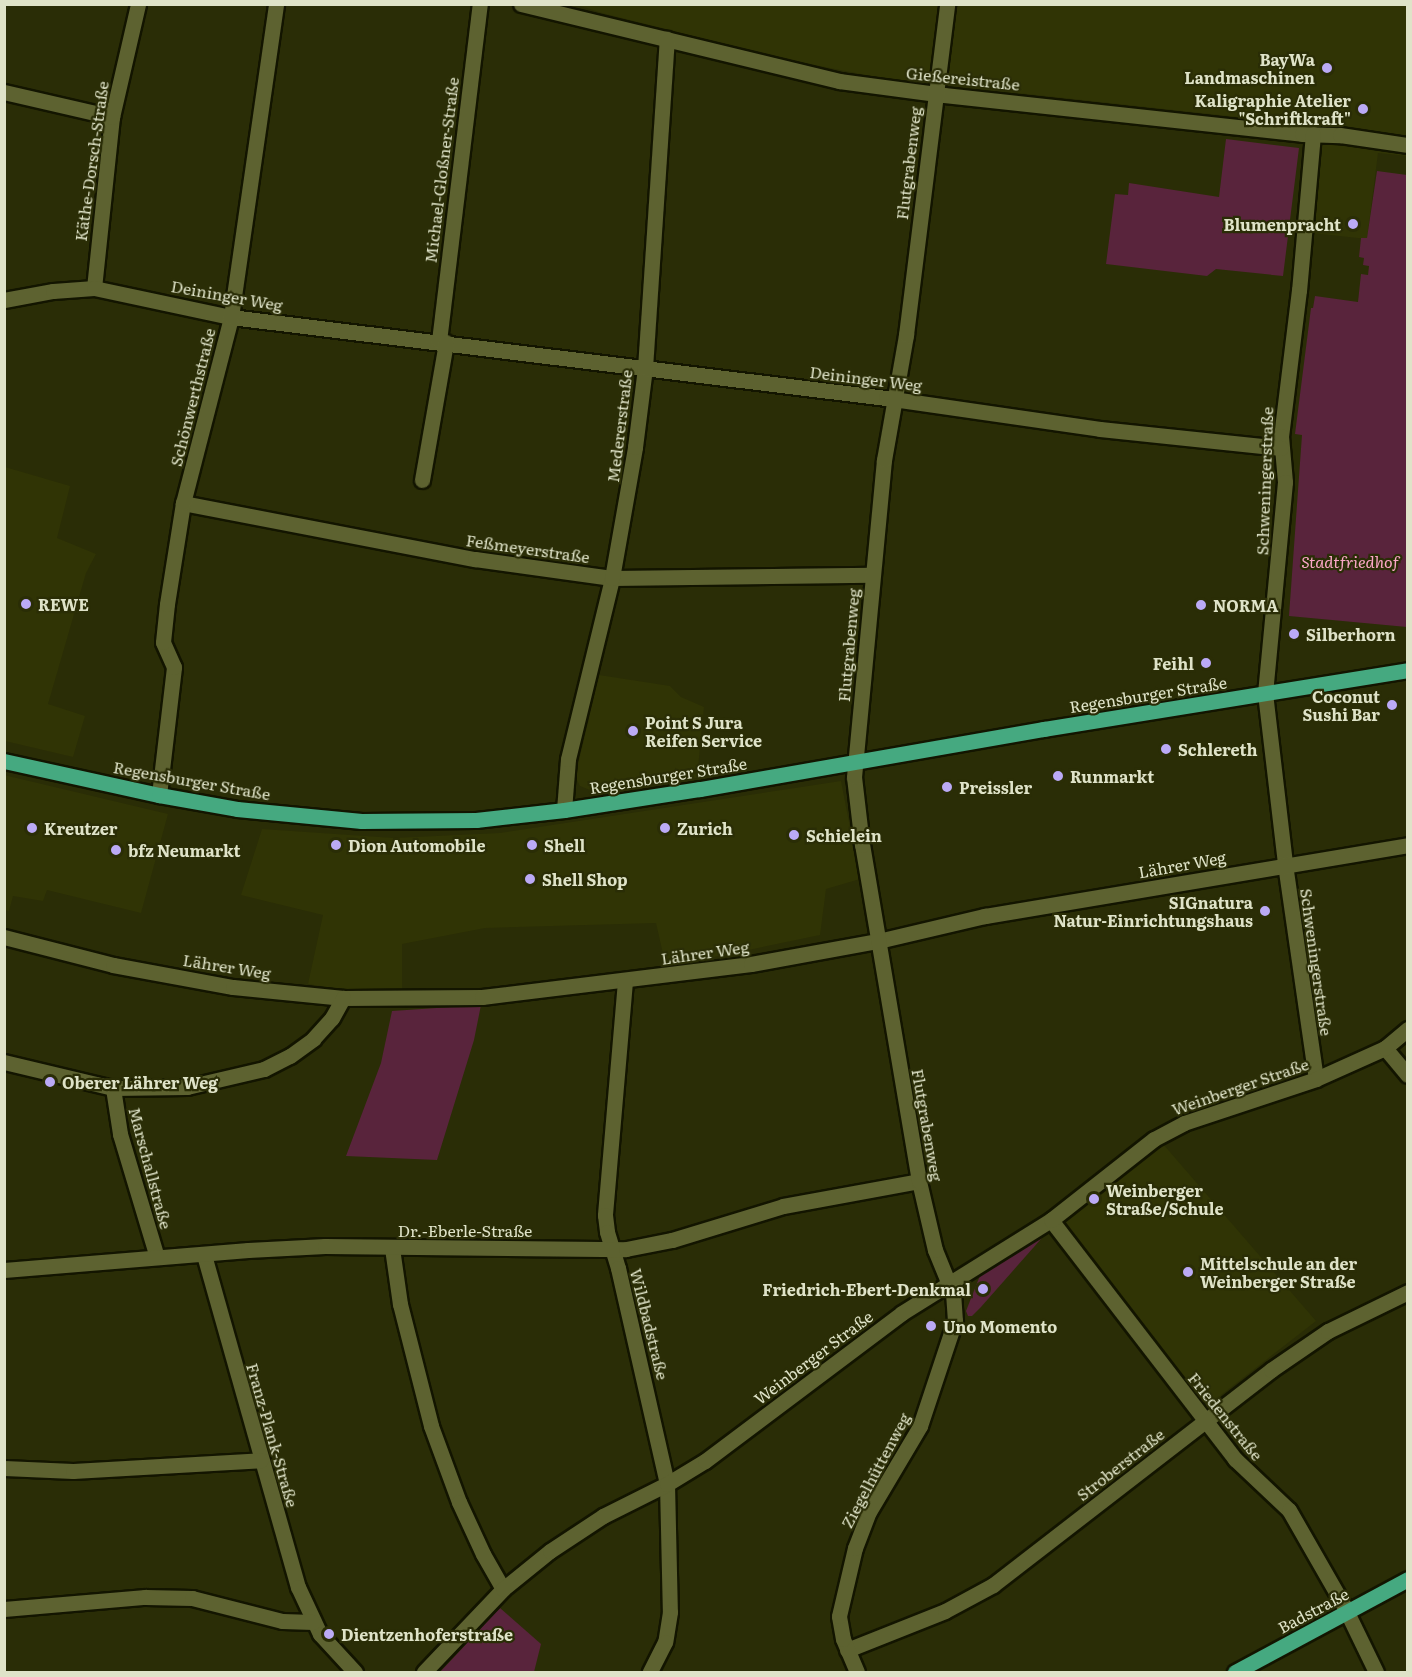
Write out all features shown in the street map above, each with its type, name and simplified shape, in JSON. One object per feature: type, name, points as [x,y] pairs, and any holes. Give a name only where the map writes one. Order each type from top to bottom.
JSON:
[{"type":"main road","name":"Regensburger Straße","points":[[4,761],[159,795],[237,809],[379,821],[476,820],[564,810],[1407,670]]},
{"type":"main road","name":"Badstraße","points":[[1235,1672],[1407,1579]]},
{"type":"street","name":"Käthe-Dorsch-Straße","points":[[94,288],[112,117],[138,4]]},
{"type":"street","name":"Schönwerthstraße","points":[[159,795],[174,667],[163,642],[183,503],[231,317],[276,4]]},
{"type":"street","name":"Michael-Gloßner-Straße","points":[[442,341],[480,4]]},
{"type":"street","name":"Gießereistraße","points":[[521,4],[798,72],[935,94],[1340,135],[1407,145]]},
{"type":"street","name":"Flutgrabenweg","points":[[947,4],[906,335],[884,460],[855,761],[857,812],[919,1181],[935,1250],[950,1284]]},
{"type":"street","name":"Medererstraße","points":[[564,810],[568,759],[625,516],[645,368],[667,39]]},
{"type":"street","points":[[4,92],[112,117]]},
{"type":"street","name":"Schweningerstraße","points":[[1313,134],[1281,448],[1285,482],[1265,693],[1285,864],[1316,1079]]},
{"type":"street","name":"Deininger Weg","points":[[4,300],[53,291],[94,288],[231,317],[442,341],[895,399],[1100,429],[1281,448]]},
{"type":"street","points":[[422,480],[442,341]]},
{"type":"street","name":"Feßmeyerstraße","points":[[183,503],[485,561],[612,578],[872,575]]},
{"type":"street","name":"Lährer Weg","points":[[4,937],[113,965],[233,987],[343,998],[482,997],[751,964],[878,941],[985,916],[1407,845]]},
{"type":"street","name":"Wildbadstraße","points":[[625,981],[605,1215],[667,1484],[670,1612],[665,1642],[650,1672]]},
{"type":"street","points":[[4,1062],[112,1088],[187,1087],[264,1069],[290,1056],[313,1039],[332,1018],[343,998]]},
{"type":"street","name":"Weinberger Straße","points":[[424,1672],[503,1588],[550,1551],[603,1516],[667,1484],[705,1461],[902,1314],[1051,1220],[1139,1150],[1166,1132],[1198,1118],[1316,1079],[1385,1048],[1407,1029]]},
{"type":"street","points":[[1385,1048],[1407,1075]]},
{"type":"street","name":"Marschallstraße","points":[[112,1088],[120,1134],[157,1257]]},
{"type":"street","name":"Dr.-Eberle-Straße","points":[[4,1270],[325,1246],[612,1250],[672,1240],[783,1206],[919,1181]]},
{"type":"street","name":"Friedenstraße","points":[[1051,1220],[1235,1459],[1289,1510],[1347,1613],[1376,1672]]},
{"type":"street","points":[[392,1248],[400,1304],[431,1426],[459,1502],[483,1554],[503,1588]]},
{"type":"street","name":"Franz-Plank-Straße","points":[[204,1255],[298,1587],[314,1622]]},
{"type":"street","name":"Ziegelhüttenweg","points":[[857,1672],[847,1650],[839,1616],[855,1548],[870,1512],[908,1448],[928,1406],[955,1321],[954,1299],[950,1284]]},
{"type":"street","name":"Stroberstraße","points":[[847,1650],[945,1611],[993,1585],[1271,1370],[1328,1331],[1407,1292]]},
{"type":"street","points":[[4,1468],[73,1471],[261,1460]]},
{"type":"street","points":[[4,1609],[145,1597],[192,1598],[282,1621],[314,1622],[328,1644],[355,1672]]},
{"type":"shaded area","points":[[577,5],[942,5],[931,83],[881,78],[784,59]]},
{"type":"shaded area","points":[[955,5],[1407,5],[1407,156],[1378,153],[1367,239],[1312,233],[1321,126],[944,85]]},
{"type":"shaded area","points":[[5,467],[70,486],[57,538],[96,554],[86,573],[48,704],[85,716],[73,757],[5,741]]},
{"type":"shaded area","points":[[599,675],[670,686],[681,697],[704,707],[697,778],[590,790],[580,786],[576,778],[577,769]]},
{"type":"shaded area","points":[[4,775],[168,814],[141,913],[47,890],[43,901],[13,896],[9,911],[5,910]]},
{"type":"shaded area","points":[[841,781],[860,879],[826,889],[820,935],[666,967],[656,923],[485,928],[402,944],[402,990],[346,990],[308,984],[323,915],[241,895],[262,829],[394,838],[500,833]]},
{"type":"shaded area","name":"Mittelschule an der Weinberger Straße","points":[[1163,1144],[1316,1321],[1207,1406],[1064,1222]]},
{"type":"green space","points":[[1226,139],[1299,148],[1283,276],[1216,269],[1207,276],[1106,264],[1115,194],[1128,195],[1129,183],[1219,197]]},
{"type":"green space","name":"Stadtfriedhof","points":[[1377,171],[1407,175],[1407,627],[1289,616],[1302,435],[1295,434],[1311,308],[1313,308],[1315,296],[1358,302],[1361,274],[1368,275],[1369,266],[1363,265],[1364,258],[1359,257],[1361,238],[1367,238]]},
{"type":"green space","points":[[481,1005],[474,1040],[437,1160],[346,1156],[381,1063],[392,1011]]},
{"type":"green space","points":[[1040,1234],[1043,1235],[1041,1239],[981,1307],[972,1316],[968,1316],[966,1311],[981,1273]]},
{"type":"green space","points":[[500,1608],[541,1644],[534,1672],[440,1672]]},
{"type":"place","name":"BayWa Landmaschinen","points":[[1327,68]]},
{"type":"place","name":"Kaligraphie Atelier \"Schriftkraft\"","points":[[1363,109]]},
{"type":"place","name":"Blumenpracht","points":[[1353,224]]},
{"type":"place","name":"REWE","points":[[26,604]]},
{"type":"place","name":"NORMA","points":[[1201,605]]},
{"type":"place","name":"Silberhorn","points":[[1294,634]]},
{"type":"place","name":"Feihl","points":[[1206,663]]},
{"type":"place","name":"Coconut Sushi Bar","points":[[1392,705]]},
{"type":"place","name":"Point S Jura Reifen Service","points":[[633,731]]},
{"type":"place","name":"Schlereth","points":[[1166,749]]},
{"type":"place","name":"Runmarkt","points":[[1058,776]]},
{"type":"place","name":"Preissler","points":[[947,787]]},
{"type":"place","name":"Kreutzer","points":[[32,828]]},
{"type":"place","name":"Zurich","points":[[665,828]]},
{"type":"place","name":"Schielein","points":[[794,835]]},
{"type":"place","name":"Dion Automobile","points":[[336,845]]},
{"type":"place","name":"Shell","points":[[532,845]]},
{"type":"place","name":"bfz Neumarkt","points":[[116,850]]},
{"type":"place","name":"Shell Shop","points":[[530,879]]},
{"type":"place","name":"SIGnatura Natur-Einrichtungshaus","points":[[1265,911]]},
{"type":"place","name":"Oberer Lährer Weg","points":[[50,1082]]},
{"type":"place","name":"Weinberger Straße/Schule","points":[[1094,1199]]},
{"type":"place","name":"Mittelschule an der Weinberger Straße","points":[[1188,1272]]},
{"type":"place","name":"Friedrich-Ebert-Denkmal","points":[[983,1289]]},
{"type":"place","name":"Uno Momento","points":[[931,1326]]},
{"type":"place","name":"Dientzenhoferstraße","points":[[329,1634]]}]
